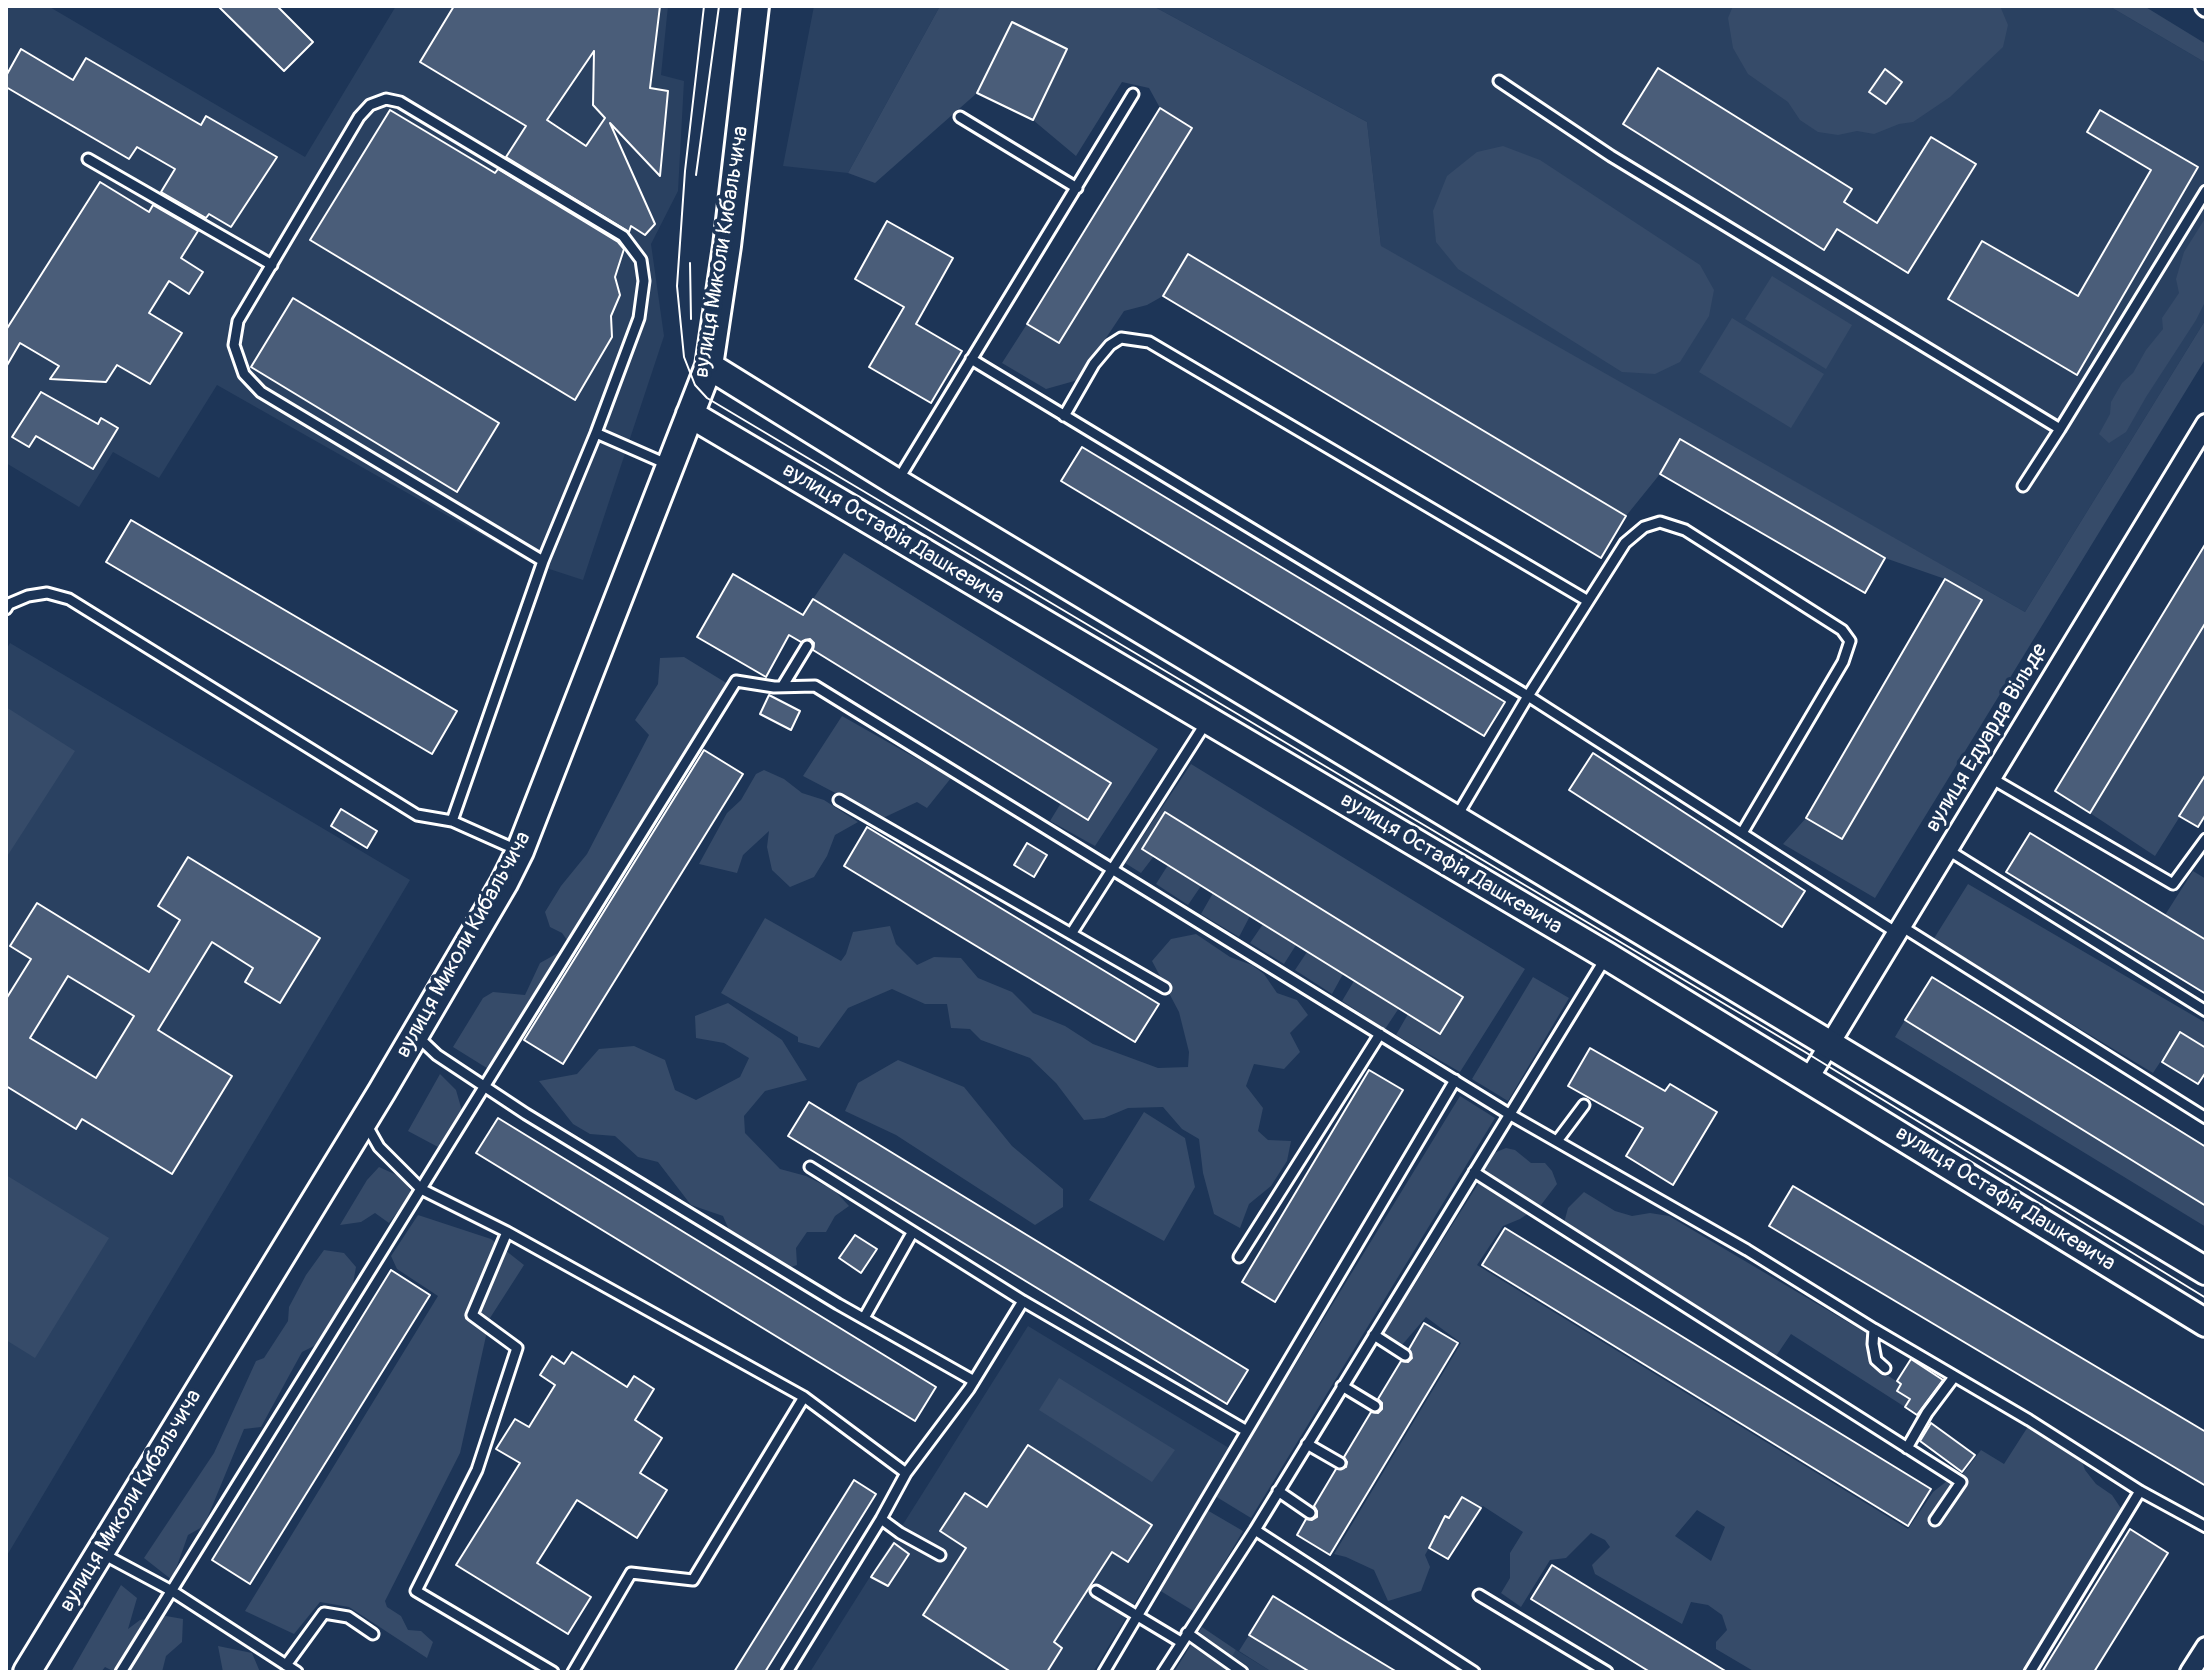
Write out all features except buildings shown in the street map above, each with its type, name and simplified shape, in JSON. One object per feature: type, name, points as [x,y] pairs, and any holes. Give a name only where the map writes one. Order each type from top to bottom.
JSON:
[{"type":"street","name":"вулиця Миколи Кибальчича","points":[[27,1672],[364,1120],[520,851],[709,366],[727,246],[755,6]]},
{"type":"street","name":"вулиця Остафія Дашкевича","points":[[709,366],[896,482],[2206,1271]]},
{"type":"street","name":"вулиця Остафія Дашкевича","points":[[690,414],[1607,956],[2206,1323]]},
{"type":"street","name":"вулиця Едуарда Вільде","points":[[1809,1078],[2206,424]]},
{"type":"street","points":[[2190,1672],[2206,1647]]},
{"type":"lane","points":[[1499,81],[1611,156],[2060,429]]},
{"type":"lane","points":[[896,482],[1133,94]]},
{"type":"lane","points":[[452,821],[543,561],[639,318],[644,281],[641,260],[623,236],[400,102],[386,99],[370,105],[359,117],[238,321],[234,345],[244,374],[261,392],[543,561]]},
{"type":"lane","points":[[960,117],[1077,188]]},
{"type":"lane","points":[[88,159],[272,265]]},
{"type":"lane","points":[[2023,486],[2206,191]]},
{"type":"lane","points":[[1064,416],[1094,364],[1110,345],[1121,338],[1149,342],[1588,601]]},
{"type":"lane","points":[[971,359],[1528,696],[1742,833],[2206,1118]]},
{"type":"lane","points":[[596,433],[669,465]]},
{"type":"lane","points":[[1455,819],[1625,543],[1644,527],[1660,522],[1685,530],[1847,634],[1850,641],[1850,649],[1843,662],[1742,833]]},
{"type":"lane","points":[[6,609],[9,604],[28,596],[47,593],[69,599],[417,815],[452,821],[520,851]]},
{"type":"lane","points":[[782,687],[807,646]]},
{"type":"lane","points":[[121,1672],[736,681],[782,687],[815,686],[1509,1114],[1747,1250],[2029,1420],[2140,1491],[2206,1527]]},
{"type":"lane","points":[[1071,934],[1207,720]]},
{"type":"lane","points":[[1991,778],[2173,884],[2206,839]]},
{"type":"lane","points":[[839,800],[1165,988]]},
{"type":"lane","points":[[1948,850],[2206,1011]]},
{"type":"lane","points":[[1163,1672],[1255,1530],[1607,956]]},
{"type":"lane","points":[[1239,1257],[1380,1034]]},
{"type":"lane","points":[[415,1035],[437,1055],[484,1087],[753,1253],[974,1381]]},
{"type":"lane","points":[[1104,1672],[1455,1080]]},
{"type":"lane","points":[[1557,1141],[1584,1105]]},
{"type":"lane","points":[[364,1120],[379,1147],[421,1189],[507,1232],[804,1397],[906,1473]]},
{"type":"lane","points":[[810,1167],[1023,1301],[1245,1430]]},
{"type":"lane","points":[[1474,1172],[1961,1482],[1935,1520]]},
{"type":"lane","points":[[507,1232],[472,1315],[517,1348],[477,1470],[416,1591],[553,1672]]},
{"type":"lane","points":[[864,1318],[912,1233]]},
{"type":"lane","points":[[787,1672],[906,1473],[974,1381],[1023,1301]]},
{"type":"lane","points":[[1874,1329],[1876,1360],[1885,1368]]},
{"type":"lane","points":[[1374,1335],[1405,1355]]},
{"type":"lane","points":[[1907,1448],[1927,1413],[1954,1377]]},
{"type":"lane","points":[[1342,1386],[1375,1406]]},
{"type":"lane","points":[[573,1672],[631,1573],[693,1580],[804,1397]]},
{"type":"lane","points":[[1307,1444],[1340,1463]]},
{"type":"lane","points":[[1278,1491],[1310,1513]]},
{"type":"lane","points":[[2030,1672],[2140,1491]]},
{"type":"lane","points":[[881,1519],[940,1555]]},
{"type":"lane","points":[[1255,1530],[1474,1672]]},
{"type":"lane","points":[[100,1552],[172,1591],[297,1672]]},
{"type":"lane","points":[[1096,1591],[1181,1642]]},
{"type":"lane","points":[[1479,1595],[1607,1672]]},
{"type":"lane","points":[[286,1665],[324,1613],[348,1617],[373,1634]]},
{"type":"lane","points":[[1187,1633],[1242,1672]]},
{"type":"shaded area","points":[[6,6],[48,6],[305,157],[396,6],[668,6],[661,75],[684,81],[678,191],[651,244],[664,336],[583,580],[531,563],[217,385],[159,478],[113,452],[79,507],[6,463]]},
{"type":"shaded area","points":[[814,6],[940,6],[848,173],[783,166]]},
{"type":"shaded area","points":[[940,6],[1153,6],[1367,122],[1381,246],[2025,612],[2206,319],[2206,358],[1875,898],[1783,844],[1806,818],[1843,838],[1981,600],[1945,579],[1885,558],[1681,439],[1660,474],[1626,516],[1188,255],[1163,296],[1147,305],[1124,311],[1078,380],[1046,389],[1002,363],[1027,324],[1059,343],[1192,128],[1160,108],[1149,88],[1122,82],[1076,156],[1033,120],[1067,49],[1012,22],[977,93],[875,183],[848,173]]},
{"type":"shaded area","points":[[1153,6],[2109,6],[2206,63],[2206,319],[2025,612],[1790,479],[1385,259],[1367,122]]},
{"type":"shaded area","points":[[1733,6],[2000,6],[2008,25],[2003,47],[1950,97],[1913,122],[1874,134],[1857,131],[1838,135],[1818,132],[1800,120],[1788,102],[1748,74],[1733,48],[1728,18]]},
{"type":"shaded area","points":[[2109,6],[2144,6],[2206,44],[2206,63]]},
{"type":"shaded area","points":[[1503,146],[1540,160],[1700,265],[1714,290],[1709,316],[1680,362],[1655,374],[1622,372],[1458,269],[1436,242],[1433,211],[1447,176],[1477,152]]},
{"type":"shaded area","points":[[2206,217],[2206,300],[2126,432],[2109,443],[2099,434],[2110,414],[2111,402],[2163,329],[2162,318],[2179,293],[2176,279],[2184,252]]},
{"type":"shaded area","points":[[1772,276],[1852,325],[1826,369],[1745,319]]},
{"type":"shaded area","points":[[1732,318],[1824,374],[1791,428],[1699,372]]},
{"type":"shaded area","points":[[844,553],[1158,749],[1095,846],[1050,821],[1061,803],[1088,820],[1110,783],[813,599]]},
{"type":"shaded area","points":[[2206,622],[2206,775],[2155,856],[2090,813]]},
{"type":"shaded area","points":[[10,643],[410,880],[6,1557],[6,650]]},
{"type":"shaded area","points":[[684,657],[728,684],[567,940],[562,933],[550,927],[545,912],[587,854],[649,735],[635,720],[658,684],[660,658]]},
{"type":"shaded area","points":[[6,707],[75,751],[6,858]]},
{"type":"shaded area","points":[[842,716],[951,778],[927,808],[917,802],[883,818],[803,776]]},
{"type":"shaded area","points":[[1191,764],[1525,969],[1460,1072],[1396,1035],[1408,1014],[1440,1034],[1462,997],[1142,849],[1154,856],[1141,873],[1125,863]]},
{"type":"shaded area","points":[[764,770],[784,779],[802,793],[824,800],[858,822],[835,835],[814,877],[790,887],[772,870],[767,847],[769,831],[743,855],[737,873],[699,864],[727,813],[741,800],[756,774]]},
{"type":"shaded area","points":[[1168,865],[1201,886],[1188,905],[1156,884]]},
{"type":"shaded area","points":[[2193,871],[2206,879],[2206,940],[2165,915]]},
{"type":"shaded area","points":[[1968,884],[2206,1023],[2206,1048],[2180,1032],[2153,1073],[1933,940]]},
{"type":"shaded area","points":[[1213,893],[1250,916],[1239,937],[1201,914]]},
{"type":"shaded area","points":[[765,918],[841,961],[853,932],[890,926],[896,944],[917,965],[934,957],[961,958],[978,978],[1012,992],[1033,1013],[1065,1026],[1093,1044],[1158,1068],[1188,1067],[1189,1052],[1179,1012],[1152,961],[1171,939],[1196,934],[1230,957],[1252,965],[1264,974],[1277,993],[1297,1000],[1308,1015],[1290,1033],[1300,1052],[1284,1069],[1254,1064],[1246,1086],[1263,1108],[1258,1131],[1268,1140],[1291,1141],[1287,1161],[1271,1186],[1249,1204],[1240,1228],[1214,1214],[1203,1173],[1199,1139],[1182,1129],[1163,1107],[1128,1108],[1104,1118],[1084,1120],[1056,1083],[1030,1058],[981,1040],[970,1029],[951,1028],[947,1004],[925,1004],[892,989],[848,1008],[819,1048],[798,1042],[798,1037],[721,993]]},
{"type":"shaded area","points":[[1263,924],[1296,945],[1284,964],[1250,943]]},
{"type":"shaded area","points":[[1307,952],[1343,974],[1332,994],[1295,970]]},
{"type":"shaded area","points":[[558,953],[490,1070],[453,1047],[483,998],[493,992],[525,995],[540,963]]},
{"type":"shaded area","points":[[1533,977],[1569,998],[1508,1101],[1472,1079]]},
{"type":"shaded area","points":[[1354,981],[1399,1008],[1385,1029],[1342,1001]]},
{"type":"shaded area","points":[[728,1003],[782,1040],[807,1080],[765,1091],[744,1116],[745,1133],[780,1169],[806,1176],[834,1190],[849,1206],[835,1216],[826,1232],[807,1232],[796,1248],[797,1265],[785,1269],[729,1230],[723,1216],[691,1205],[658,1162],[638,1157],[615,1136],[590,1134],[573,1124],[539,1081],[577,1074],[599,1049],[634,1046],[665,1060],[675,1090],[696,1100],[740,1077],[749,1058],[724,1043],[696,1038],[695,1016]]},
{"type":"shaded area","points":[[1905,1020],[2206,1206],[2206,1227],[1895,1037]]},
{"type":"shaded area","points":[[898,1060],[964,1087],[1012,1146],[1063,1189],[1063,1207],[1035,1225],[896,1135],[845,1111],[858,1083]]},
{"type":"shaded area","points":[[440,1074],[456,1090],[462,1111],[438,1147],[408,1131]]},
{"type":"shaded area","points":[[1460,1096],[1495,1118],[1251,1518],[1215,1496]]},
{"type":"shaded area","points":[[1144,1112],[1185,1138],[1195,1187],[1164,1241],[1089,1200]]},
{"type":"shaded area","points":[[1506,1148],[1515,1150],[1531,1163],[1545,1163],[1557,1184],[1541,1205],[1503,1226],[1477,1265],[1908,1529],[1933,1492],[1947,1481],[1962,1475],[1981,1450],[2004,1464],[2029,1425],[2081,1458],[2085,1470],[2096,1484],[2112,1495],[2122,1510],[2021,1672],[1755,1672],[1716,1649],[1716,1642],[1727,1630],[1722,1615],[1708,1605],[1691,1602],[1682,1624],[1595,1574],[1592,1565],[1610,1547],[1605,1540],[1591,1533],[1566,1558],[1550,1560],[1521,1607],[1501,1593],[1510,1578],[1510,1553],[1523,1532],[1483,1506],[1481,1508],[1462,1497],[1457,1504],[1463,1508],[1455,1522],[1445,1516],[1440,1525],[1446,1529],[1434,1539],[1425,1555],[1430,1567],[1421,1591],[1388,1601],[1374,1570],[1334,1554],[1461,1343],[1426,1317],[1402,1345],[1384,1333],[1478,1184],[1481,1169],[1489,1155]],"holes":[[[1697,1510],[1725,1527],[1711,1561],[1675,1536]]]},
{"type":"shaded area","points":[[379,1167],[401,1177],[412,1193],[389,1223],[375,1213],[361,1222],[340,1225],[367,1180]]},
{"type":"shaded area","points":[[6,1175],[109,1238],[35,1358],[6,1340]]},
{"type":"shaded area","points":[[1584,1192],[1615,1211],[1632,1216],[1650,1213],[1669,1216],[1868,1334],[1868,1357],[1882,1372],[1901,1384],[1897,1391],[1910,1399],[1905,1407],[1791,1334],[1776,1356],[1564,1223],[1568,1208]]},
{"type":"shaded area","points":[[418,1215],[491,1239],[524,1265],[490,1318],[460,1453],[385,1601],[387,1607],[401,1616],[408,1630],[421,1631],[433,1642],[427,1658],[349,1607],[320,1602],[294,1634],[245,1611],[438,1296],[397,1269],[391,1256]]},
{"type":"shaded area","points":[[324,1250],[344,1253],[356,1267],[352,1289],[318,1344],[302,1352],[261,1427],[244,1429],[204,1526],[188,1535],[172,1580],[144,1558],[214,1453],[256,1361],[264,1358],[288,1321],[289,1307]]},
{"type":"shaded area","points":[[1028,1326],[1229,1448],[1093,1672],[810,1672]]},
{"type":"shaded area","points":[[1059,1378],[1175,1450],[1152,1482],[1039,1410]]},
{"type":"shaded area","points":[[1207,1510],[1243,1531],[1195,1612],[1159,1590]]},
{"type":"shaded area","points":[[121,1585],[137,1598],[128,1629],[140,1620],[166,1616],[183,1619],[182,1642],[166,1656],[162,1672],[115,1672],[105,1667],[101,1672],[71,1672]]},
{"type":"shaded area","points":[[1202,1627],[1236,1650],[1223,1672],[1174,1672]]},
{"type":"shaded area","points":[[1249,1635],[1310,1672],[1272,1672],[1239,1651]]},
{"type":"shaded area","points":[[218,1646],[252,1653],[260,1672],[223,1672]]},
{"type":"shaded area","points":[[1236,1650],[1272,1672],[1222,1672]]},
{"type":"tram line","points":[[704,6],[685,171],[677,286],[684,357],[695,385],[707,398],[1805,1052],[2206,1298]]},
{"type":"tram line","points":[[696,175],[719,6]]},
{"type":"tram line","points":[[690,263],[691,319]]}]
